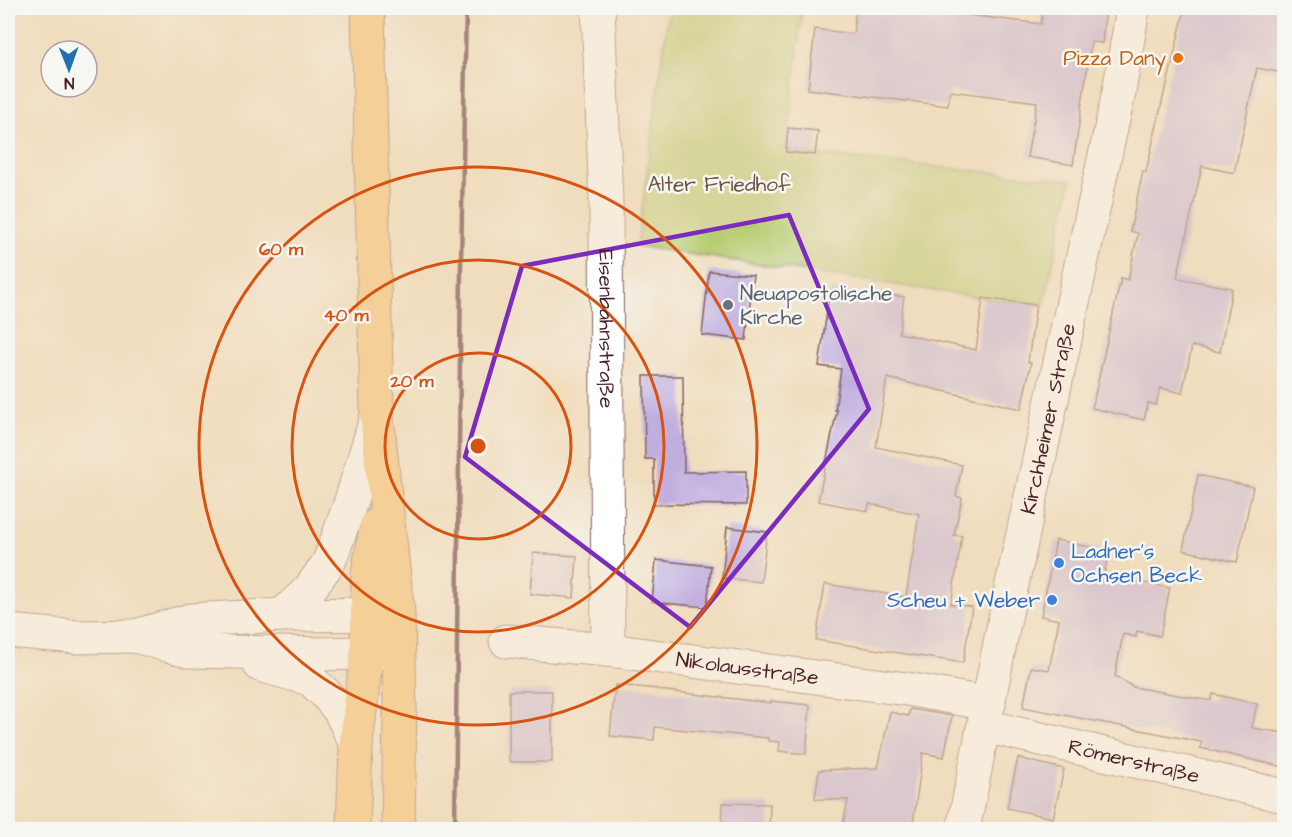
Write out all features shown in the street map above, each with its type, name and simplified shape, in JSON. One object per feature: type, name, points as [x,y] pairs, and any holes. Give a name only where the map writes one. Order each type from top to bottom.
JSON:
[{"type":"main road","points":[[353,830],[356,744],[383,652],[383,614],[368,573],[384,486],[377,416],[368,8]]},
{"type":"main road","points":[[383,652],[400,708],[398,830]]},
{"type":"street","name":"Eisenbahnstraße","points":[[598,8],[606,202],[608,650]]},
{"type":"street","name":"Kirchheimer Straße","points":[[963,830],[1007,608],[1119,92],[1133,8]]},
{"type":"street","points":[[282,615],[309,590],[329,562],[350,504],[377,416]]},
{"type":"street","points":[[8,631],[76,637],[135,636],[190,620],[282,615],[383,614]]},
{"type":"street","points":[[135,636],[189,651],[321,654],[383,652]]},
{"type":"street","name":"Nikolausstraße","points":[[506,641],[608,650],[907,689],[987,715]]},
{"type":"street","points":[[234,653],[258,665],[310,679],[340,711],[356,744]]},
{"type":"street","name":"Römerstraße","points":[[987,715],[1284,796]]},
{"type":"highlighted area","points":[[789,215],[869,409],[690,627],[465,457],[522,266]]},
{"type":"green space","name":"Alter Friedhof","points":[[669,8],[729,8],[802,13],[786,152],[1071,180],[1044,304],[983,298],[637,246]]},
{"type":"building","points":[[856,8],[911,8],[1041,24],[1043,8],[1106,8],[1102,43],[1091,42],[1073,165],[1027,157],[1037,102],[950,91],[948,106],[808,89],[815,29],[853,34]]},
{"type":"building","points":[[1185,8],[1284,8],[1284,73],[1257,68],[1234,173],[1202,166],[1177,278],[1232,288],[1220,352],[1192,346],[1182,393],[1160,388],[1156,405],[1148,403],[1144,420],[1092,408],[1121,278],[1128,280],[1138,233],[1130,231]]},
{"type":"building","points":[[788,128],[818,131],[815,155],[786,152]]},
{"type":"building","name":"Neuapostolische Kirche","points":[[709,271],[753,275],[746,340],[702,335]]},
{"type":"building","points":[[830,290],[904,297],[899,333],[976,350],[983,298],[1036,305],[1028,362],[1031,363],[1021,409],[887,378],[876,447],[962,465],[956,496],[962,498],[954,535],[962,536],[951,604],[972,607],[963,663],[816,640],[825,584],[906,597],[919,514],[869,504],[868,511],[818,501],[837,410],[835,410],[841,369],[819,366]]},
{"type":"building","points":[[644,376],[683,376],[684,472],[746,471],[746,505],[654,504],[654,459],[645,459]]},
{"type":"building","points":[[1198,475],[1253,487],[1237,562],[1183,550]]},
{"type":"building","points":[[727,527],[767,532],[761,582],[722,578]]},
{"type":"building","points":[[1056,540],[1109,551],[1104,575],[1170,588],[1160,636],[1137,631],[1136,637],[1123,634],[1115,676],[1133,687],[1211,701],[1213,694],[1257,704],[1252,728],[1284,733],[1284,767],[1200,748],[1202,742],[1023,707],[1031,667],[1049,670],[1059,620],[1041,616]]},
{"type":"building","points":[[533,553],[577,556],[574,598],[530,594]]},
{"type":"building","points":[[656,560],[711,566],[707,607],[652,602]]},
{"type":"building","points":[[615,685],[771,703],[771,701],[810,705],[806,754],[779,751],[780,742],[768,741],[768,738],[655,727],[654,740],[610,736]]},
{"type":"building","points":[[509,691],[552,691],[552,762],[509,762]]},
{"type":"building","points":[[910,709],[952,716],[944,757],[923,753],[912,830],[869,830],[843,824],[848,800],[815,799],[819,770],[878,768],[890,712],[908,716]]},
{"type":"building","points":[[1018,758],[1064,769],[1053,818],[1007,808]]},
{"type":"building","points":[[723,803],[770,804],[769,830],[722,830]]},
{"type":"railway","points":[[455,830],[466,8]]},
{"type":"place","name":"Pizza Dany","points":[[1178,58]]},
{"type":"place","name":"Neuapostolische Kirche","points":[[728,305]]},
{"type":"place","name":"Ladner's Ochsen Beck","points":[[1059,563]]},
{"type":"place","name":"Scheu + Weber","points":[[1052,600]]}]
